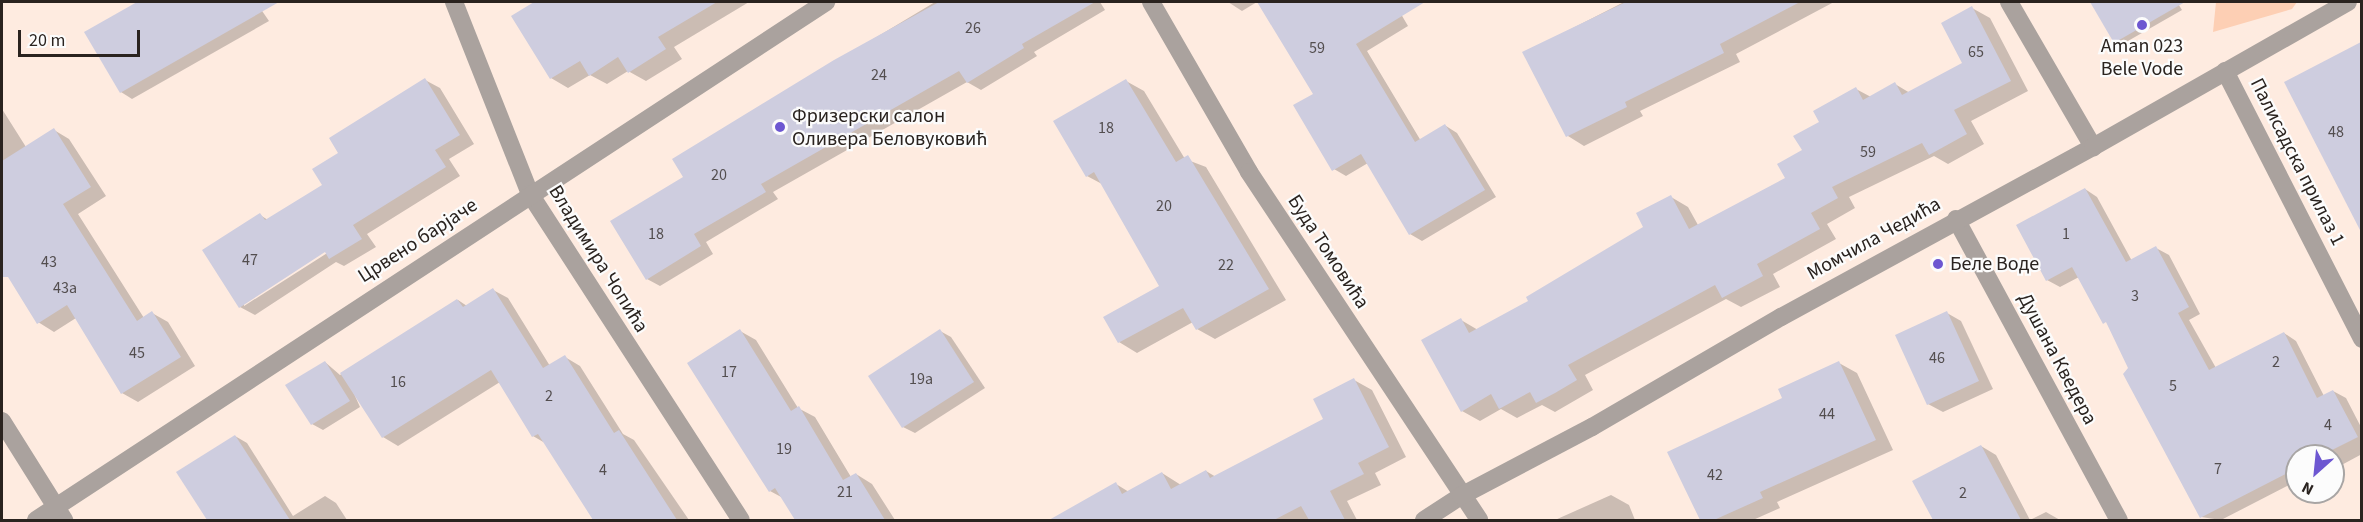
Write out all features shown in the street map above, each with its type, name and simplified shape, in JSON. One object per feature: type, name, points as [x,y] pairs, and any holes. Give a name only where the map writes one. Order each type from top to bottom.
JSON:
[{"type":"street","name":"Владимира Чопића","points":[[454,2],[530,194],[741,520]]},
{"type":"street","name":"Црвено барјаче","points":[[36,520],[60,513],[530,194],[826,2]]},
{"type":"street","name":"Буда Томовића","points":[[1150,2],[1249,172],[1479,520]]},
{"type":"street","points":[[2009,2],[2093,147]]},
{"type":"street","name":"Момчила Чедића","points":[[1424,520],[1461,496],[1592,427],[1956,219],[2093,147],[2339,4]]},
{"type":"street","name":"Палисадска прилаз 1","points":[[2225,71],[2361,339]]},
{"type":"street","name":"Душана Кведера","points":[[1956,219],[2119,520]]},
{"type":"street","points":[[2,421],[60,513]]},
{"type":"shaded area","points":[[2216,2],[2297,2],[2292,9],[2213,32]]},
{"type":"building","points":[[137,2],[279,2],[120,93],[84,32]]},
{"type":"building","points":[[534,2],[717,2],[658,37],[666,49],[628,73],[618,57],[589,76],[580,61],[550,79],[511,16]]},
{"type":"building","points":[[939,2],[1095,2],[1022,44],[1024,48],[967,83],[959,71],[761,184],[766,192],[694,234],[701,246],[646,280],[610,221],[683,177],[672,159],[834,60]]},
{"type":"building","points":[[1257,2],[1425,2],[1356,44],[1415,142],[1445,124],[1485,190],[1409,235],[1361,154],[1332,171],[1293,105],[1313,94]]},
{"type":"building","points":[[1626,2],[1800,2],[1720,44],[1724,53],[1625,102],[1627,107],[1566,137],[1522,52]]},
{"type":"building","points":[[2090,2],[2185,2],[2114,43]]},
{"type":"building","points":[[1972,6],[2011,81],[1954,110],[1967,134],[1929,155],[1922,143],[1832,187],[1838,198],[1811,213],[1820,229],[1757,264],[1763,276],[1722,298],[1715,285],[1568,365],[1577,380],[1555,393],[1536,403],[1530,392],[1499,409],[1491,394],[1461,412],[1421,340],[1461,318],[1469,333],[1528,301],[1526,297],[1643,227],[1636,213],[1671,195],[1689,229],[1785,178],[1777,164],[1802,150],[1793,136],[1819,122],[1813,111],[1856,87],[1863,100],[1895,82],[1902,95],[1962,63],[1941,23]]},
{"type":"building","points":[[2361,42],[2361,232],[2284,82]]},
{"type":"building","points":[[425,78],[460,135],[435,150],[446,167],[353,225],[362,239],[329,259],[325,252],[239,308],[202,250],[260,213],[265,220],[322,185],[312,169],[338,153],[329,138]]},
{"type":"building","points":[[1126,79],[1176,162],[1188,155],[1269,289],[1196,330],[1183,308],[1118,343],[1103,317],[1159,286],[1094,172],[1086,177],[1053,121]]},
{"type":"building","points":[[54,128],[91,187],[63,204],[137,321],[152,311],[181,357],[121,394],[67,305],[37,324],[8,277],[2,277],[2,161]]},
{"type":"building","points":[[2085,188],[2126,262],[2156,246],[2189,307],[2178,313],[2209,370],[2284,332],[2317,398],[2333,390],[2358,437],[2344,444],[2285,444],[2285,474],[2200,518],[2123,374],[2128,368],[2106,322],[2103,324],[2072,267],[2046,281],[2016,225]]},
{"type":"building","points":[[493,288],[543,368],[565,355],[614,433],[619,430],[677,520],[593,520],[538,434],[532,437],[491,370],[382,438],[340,373],[457,299],[463,307]]},
{"type":"building","points":[[1947,311],[1979,381],[1927,405],[1895,335]]},
{"type":"building","points":[[740,329],[791,411],[799,406],[843,480],[856,473],[885,520],[795,520],[775,488],[769,492],[687,363]]},
{"type":"building","points":[[940,329],[974,382],[902,428],[868,376]]},
{"type":"building","points":[[325,361],[350,401],[311,425],[285,385]]},
{"type":"building","points":[[1839,361],[1876,440],[1760,492],[1763,498],[1714,520],[1700,520],[1667,452],[1782,398],[1778,389]]},
{"type":"building","points":[[1354,378],[1389,447],[1358,463],[1364,474],[1330,491],[1345,520],[1309,520],[1301,506],[1274,520],[1049,520],[1116,482],[1122,494],[1162,472],[1171,489],[1206,470],[1210,478],[1323,419],[1313,399]]},
{"type":"building","points":[[235,435],[290,520],[207,520],[176,472]]},
{"type":"building","points":[[1981,445],[2021,520],[1933,520],[1912,481]]},
{"type":"place","name":"Aman 023 Bele Vode","points":[[2142,25]]},
{"type":"place","name":"Фризерски салон Оливера Беловуковић","points":[[780,127]]},
{"type":"place","name":"Беле Воде","points":[[1938,264]]}]
